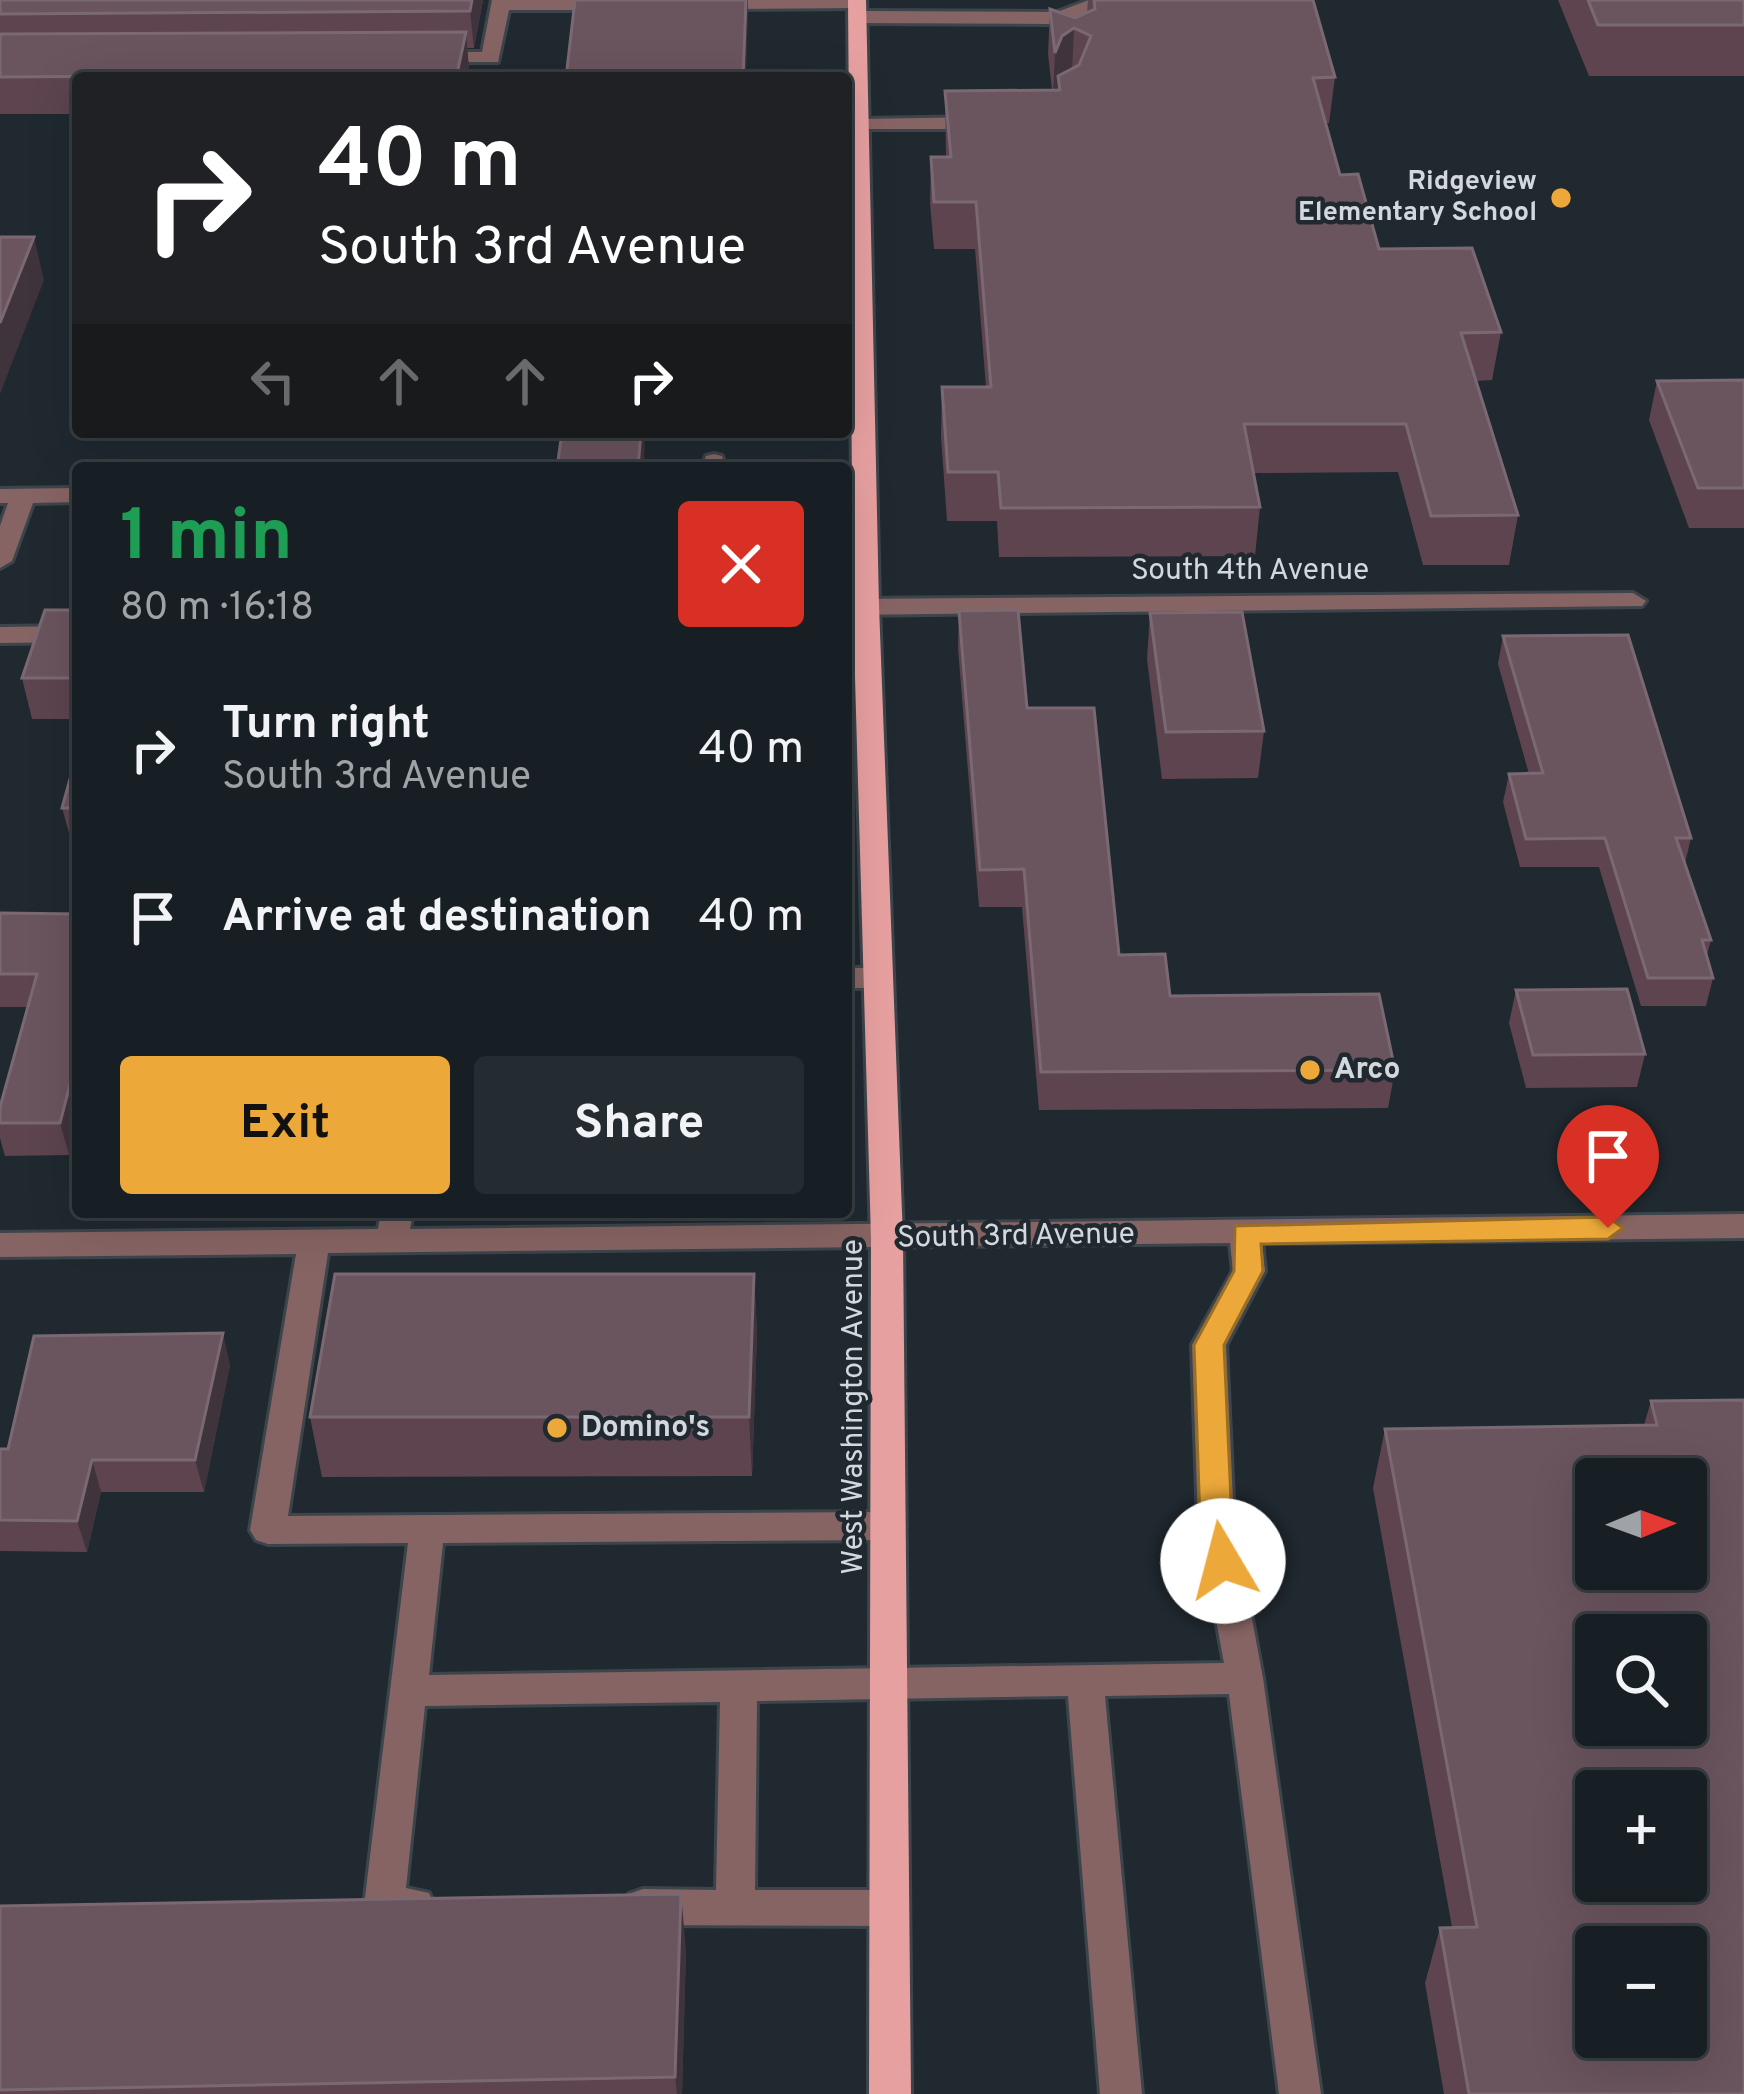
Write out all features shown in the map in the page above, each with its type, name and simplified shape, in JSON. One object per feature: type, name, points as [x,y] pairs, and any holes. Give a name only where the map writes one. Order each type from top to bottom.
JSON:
[{"type":"main road","name":"West Washington Avenue","points":[[857,7],[856,606],[878,978],[887,1239],[890,2094]]},
{"type":"street","points":[[692,3],[1059,17],[1106,0]]},
{"type":"street","points":[[398,58],[491,58],[501,2],[644,4]]},
{"type":"street","points":[[1059,17],[1070,53]]},
{"type":"street","points":[[859,125],[1012,123]]},
{"type":"street","points":[[0,561],[12,496],[72,495]]},
{"type":"street","name":"South 4th Avenue","points":[[856,606],[1634,601]]},
{"type":"street","points":[[0,634],[72,634]]},
{"type":"street","points":[[852,978],[878,978]]},
{"type":"street","name":"South 3rd Avenue","points":[[0,1245],[314,1243],[394,1227],[887,1239],[1744,1226]]},
{"type":"street","points":[[1245,1233],[1249,1271],[1209,1345],[1216,1522],[1245,1678],[1300,2094]]},
{"type":"street","points":[[314,1243],[268,1530],[888,1526]]},
{"type":"street","points":[[427,1529],[384,1906],[454,1906]]},
{"type":"street","points":[[407,1691],[1245,1678]]},
{"type":"street","points":[[1085,1682],[1121,2094]]},
{"type":"street","points":[[735,1908],[739,1687]]},
{"type":"street","points":[[594,1907],[889,1908]]},
{"type":"building","points":[[0,0],[472,0],[470,11],[0,14]]},
{"type":"building","points":[[575,0],[746,0],[743,72],[567,72]]},
{"type":"building","points":[[1094,0],[1313,0],[1335,77],[1313,78],[1340,175],[1358,174],[1379,249],[1472,248],[1501,332],[1461,333],[1518,515],[1431,516],[1406,424],[1244,424],[1260,507],[1001,508],[998,472],[948,472],[942,387],[991,387],[976,202],[934,202],[931,157],[951,157],[945,91],[1060,90],[1058,76],[1079,65],[1091,36],[1074,28],[1062,36],[1055,53],[1050,9],[1075,18],[1095,9]]},
{"type":"building","points":[[1588,0],[1744,0],[1744,25],[1598,25]]},
{"type":"building","points":[[466,32],[457,72],[72,72],[72,77],[0,77],[0,34]]},
{"type":"building","points":[[0,237],[34,237],[0,323]]},
{"type":"building","points":[[1744,380],[1744,488],[1698,488],[1657,381]]},
{"type":"building","points":[[561,438],[640,438],[638,462],[558,462]]},
{"type":"building","points":[[45,610],[72,610],[72,678],[22,678]]},
{"type":"building","points":[[1018,610],[1027,708],[1094,708],[1119,955],[1165,954],[1170,996],[1379,994],[1395,1070],[1041,1072],[1024,869],[980,870],[959,611]]},
{"type":"building","points":[[1242,612],[1264,731],[1166,732],[1150,613]]},
{"type":"building","points":[[1628,635],[1691,838],[1676,838],[1711,940],[1702,940],[1713,978],[1648,978],[1605,838],[1526,839],[1509,774],[1543,773],[1503,636]]},
{"type":"building","points":[[72,772],[72,808],[62,808]]},
{"type":"building","points":[[0,913],[72,914],[72,1077],[60,1123],[0,1123],[0,1107],[37,974],[0,974]]},
{"type":"building","points":[[1627,989],[1645,1054],[1533,1055],[1516,990]]},
{"type":"building","points":[[335,1274],[754,1274],[749,1417],[310,1417]]},
{"type":"building","points":[[223,1333],[195,1460],[92,1460],[77,1521],[0,1520],[0,1449],[8,1449],[34,1336]]},
{"type":"building","points":[[1744,1400],[1744,2094],[1469,2094],[1440,1928],[1477,1927],[1385,1429],[1657,1425],[1651,1401]]},
{"type":"building","points":[[681,1894],[675,2077],[0,2090],[0,1906]]},
{"type":"place","name":"Ridgeview Elementary School","points":[[1561,198]]},
{"type":"place","name":"Arco","points":[[1310,1070]]},
{"type":"place","name":"Domino's","points":[[557,1428]]},
{"type":"route","points":[[1223,1561],[1216,1522],[1209,1345],[1249,1271],[1245,1233],[1608,1228]]}]
